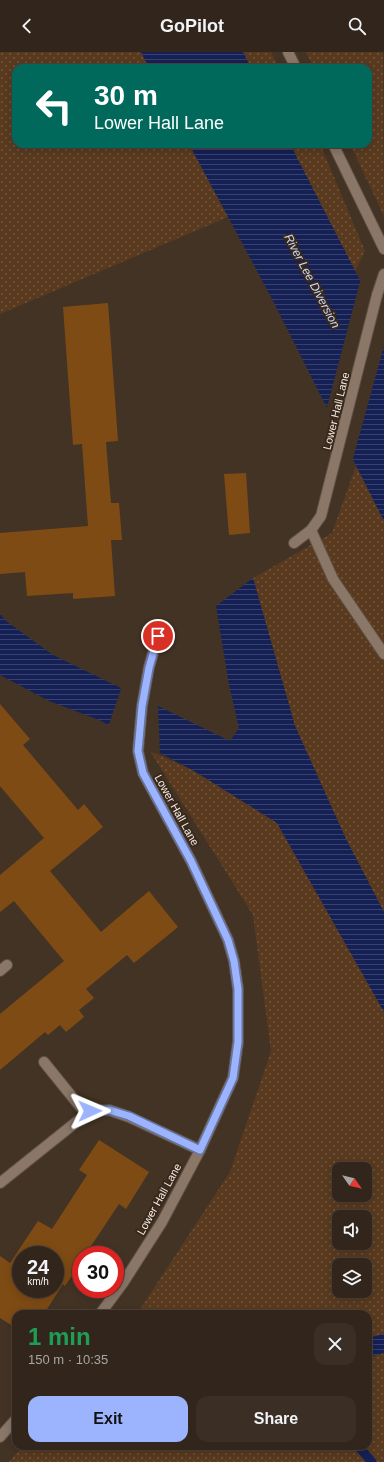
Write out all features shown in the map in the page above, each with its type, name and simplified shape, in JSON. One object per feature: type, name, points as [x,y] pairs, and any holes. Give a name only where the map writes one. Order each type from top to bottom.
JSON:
[{"type":"street","points":[[288,52],[294,64]]},
{"type":"street","points":[[334,148],[384,249]]},
{"type":"street","name":"Lower Hall Lane","points":[[294,543],[311,530],[321,516],[376,295],[384,274]]},
{"type":"street","points":[[311,530],[333,580],[384,654]]},
{"type":"street","name":"Lower Hall Lane","points":[[103,1310],[123,1283],[162,1222],[200,1150],[233,1078],[238,1042],[238,989],[234,961],[228,940],[191,861],[143,773],[138,751],[144,694],[149,668],[158,636]]},
{"type":"street","points":[[44,1062],[86,1114]]},
{"type":"street","points":[[0,1183],[90,1111],[109,1110],[129,1116],[200,1150]]},
{"type":"street","points":[[0,1437],[12,1424]]},
{"type":"shaded area","points":[[0,52],[141,52],[147,64],[12,64],[12,148],[191,148],[228,217],[0,314]]},
{"type":"shaded area","points":[[243,52],[271,52],[277,64],[249,64]]},
{"type":"shaded area","points":[[306,52],[383,52],[384,216],[352,148],[372,148],[372,64],[312,64]]},
{"type":"shaded area","points":[[292,148],[322,148],[365,251],[355,271]]},
{"type":"shaded area","points":[[356,466],[384,521],[384,912],[346,839],[295,726],[253,578],[332,533]]},
{"type":"shaded area","points":[[150,751],[194,771],[277,823],[384,1012],[384,1334],[372,1337],[372,1310],[140,1310],[230,1172],[271,1051],[253,915]]},
{"type":"shaded area","points":[[384,1353],[384,1462],[9,1462],[20,1450],[372,1450],[372,1356]]},
{"type":"water","points":[[141,52],[243,52],[249,64],[147,64]]},
{"type":"water","name":"River Lee Diversion","points":[[191,148],[292,148],[384,327],[384,521],[272,299]]},
{"type":"water","points":[[253,578],[295,726],[346,839],[384,912],[384,1012],[277,823],[194,771],[99,720],[49,701],[0,675],[0,614],[6,621],[53,655],[230,741],[239,728],[229,685],[216,606]]},
{"type":"water","points":[[384,1334],[384,1353],[372,1356],[372,1337]]},
{"type":"pier","points":[[361,278],[384,323],[384,346],[352,462],[326,411]]},
{"type":"pier","points":[[122,686],[158,703],[160,755],[108,727]]},
{"type":"building","points":[[108,303],[118,441],[106,442],[111,503],[119,503],[122,540],[111,540],[115,596],[73,599],[73,593],[27,596],[25,572],[0,574],[0,533],[88,526],[82,444],[73,445],[63,307]]},
{"type":"building","points":[[246,473],[250,533],[229,535],[224,474]]},
{"type":"building","points":[[0,704],[30,739],[23,745],[78,810],[84,804],[103,827],[50,871],[101,932],[149,891],[178,927],[134,963],[127,955],[86,989],[94,998],[79,1010],[84,1017],[66,1032],[60,1025],[48,1035],[45,1032],[0,1070],[0,1014],[64,961],[14,901],[0,912],[0,875],[44,838],[0,786]]},
{"type":"building","points":[[99,1140],[149,1172],[126,1209],[119,1204],[91,1246],[72,1246],[72,1276],[65,1286],[64,1246],[21,1246],[38,1221],[52,1229],[87,1175],[79,1170]]},
{"type":"building","points":[[0,1256],[10,1263],[12,1260],[12,1298],[54,1298],[47,1310],[12,1310],[12,1326],[0,1318]]},
{"type":"waterway","points":[[362,1450],[372,1462]]},
{"type":"route","points":[[90,1111],[109,1110],[129,1116],[200,1150],[233,1078],[238,1042],[238,989],[234,961],[228,940],[191,861],[143,773],[138,751],[142,706],[149,668],[158,636]]}]
